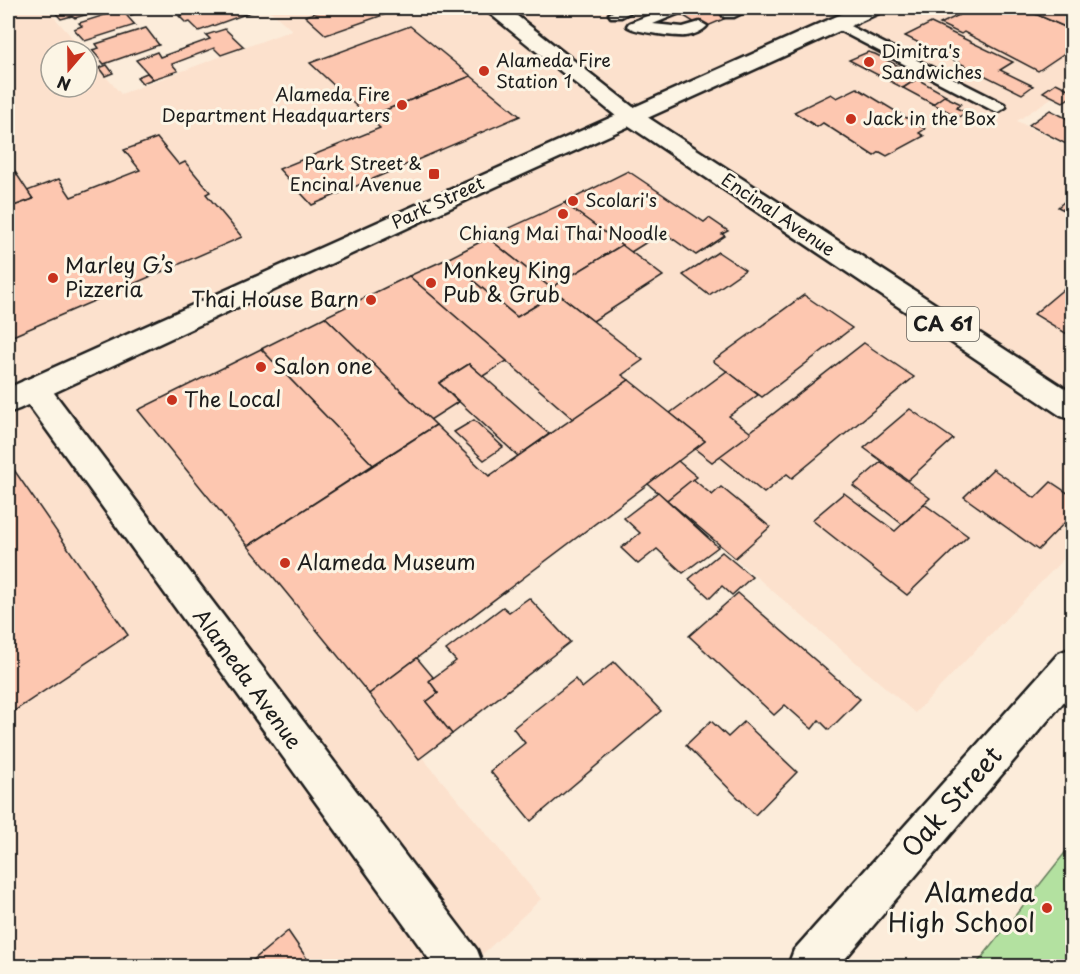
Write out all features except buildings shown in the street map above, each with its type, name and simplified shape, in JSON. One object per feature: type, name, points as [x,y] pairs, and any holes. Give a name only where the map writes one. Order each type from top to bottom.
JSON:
[{"type":"main road","name":"Encinal Avenue","points":[[494,8],[630,116],[1072,408]]},
{"type":"main road","name":"Park Street","points":[[21,395],[871,8]]},
{"type":"main road","name":"Alameda Avenue","points":[[21,395],[461,966]]},
{"type":"main road","name":"Oak Street","points":[[810,966],[1072,666]]},
{"type":"lane","points":[[616,14],[632,8]]},
{"type":"lane","points":[[729,14],[745,8]]},
{"type":"lane","points":[[675,10],[634,26],[685,32],[699,26]]},
{"type":"lane","points":[[836,23],[998,107]]},
{"type":"shaded area","points":[[8,8],[46,8],[73,39],[39,39],[39,99],[99,99],[99,69],[121,94],[292,30],[267,8],[1072,8],[1072,84],[1017,121],[1072,149],[1072,550],[915,713],[648,484],[369,694],[541,899],[470,966],[8,966]]},
{"type":"green space","name":"Alameda High School","points":[[1072,843],[1072,966],[975,966],[1068,849]]},
{"type":"place","name":"Dimitra's Sandwiches","points":[[869,62]]},
{"type":"place","name":"Alameda Fire Station 1","points":[[484,71]]},
{"type":"place","name":"Alameda Fire Department Headquarters","points":[[402,105]]},
{"type":"place","name":"Jack in the Box","points":[[851,119]]},
{"type":"place","name":"Park Street & Encinal Avenue","points":[[434,174]]},
{"type":"place","name":"Scolari's","points":[[573,201]]},
{"type":"place","name":"Chiang Mai Thai Noodle","points":[[563,214]]},
{"type":"place","name":"Marley G’s Pizzeria","points":[[53,278]]},
{"type":"place","name":"Monkey King Pub & Grub","points":[[431,283]]},
{"type":"place","name":"Thai House Barn","points":[[371,300]]},
{"type":"place","name":"Salon one","points":[[261,367]]},
{"type":"place","name":"The Local","points":[[172,400]]},
{"type":"place","name":"Alameda Museum","points":[[285,563]]},
{"type":"place","name":"Alameda High School","points":[[1047,908]]}]
